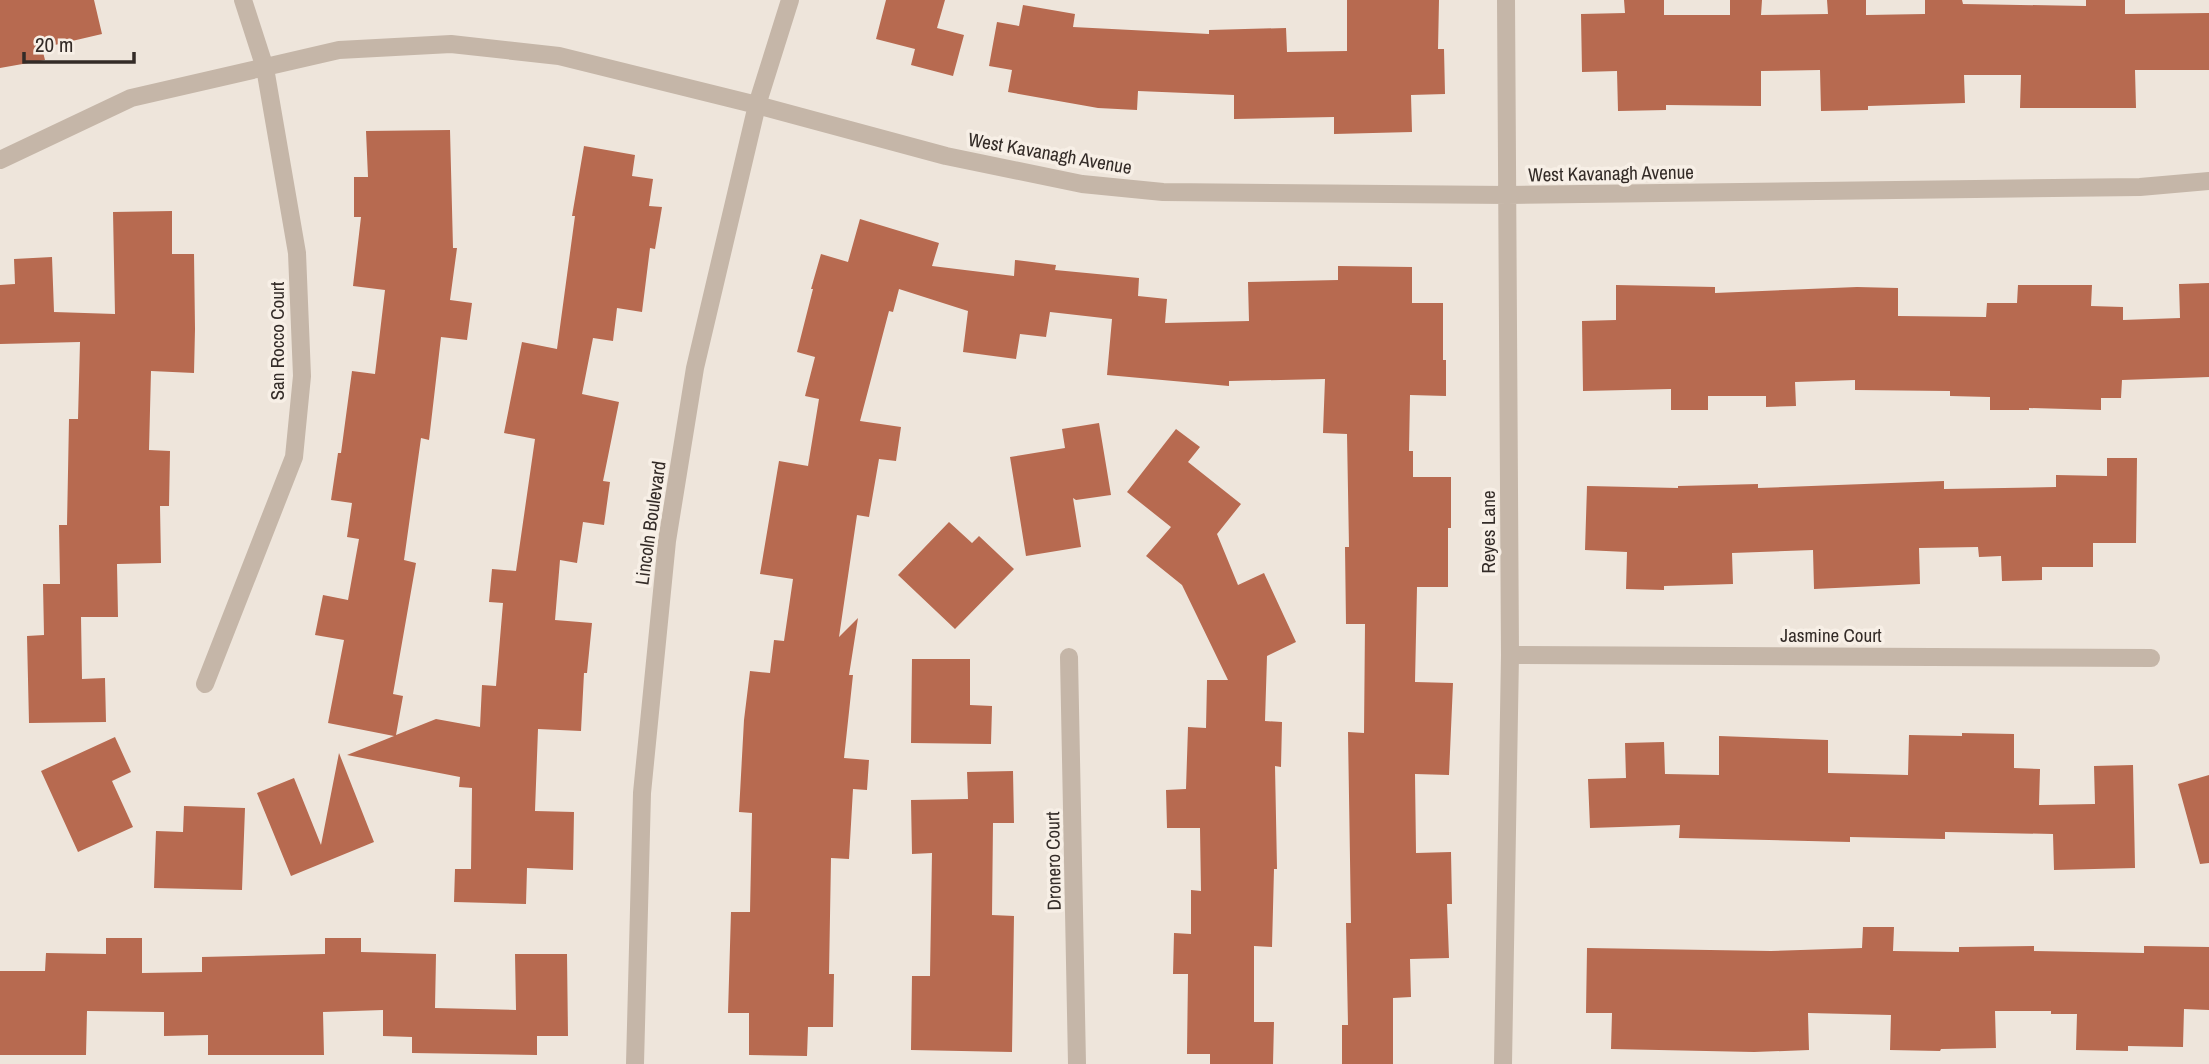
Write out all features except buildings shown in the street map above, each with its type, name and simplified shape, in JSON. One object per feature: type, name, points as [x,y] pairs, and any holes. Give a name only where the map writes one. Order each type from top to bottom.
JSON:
[{"type":"street","name":"San Rocco Court","points":[[205,684],[293,457],[300,390],[297,253],[265,68],[243,0]]},
{"type":"street","name":"Lincoln Boulevard","points":[[635,1064],[642,793],[667,541],[695,368],[757,105],[790,0]]},
{"type":"street","name":"Reyes Lane","points":[[1503,1064],[1510,655],[1506,0]]},
{"type":"street","name":"West Kavanagh Avenue","points":[[0,160],[131,99],[338,50],[451,44],[559,56],[946,156],[1082,184],[1163,192],[1508,195],[2140,187],[2209,181]]},
{"type":"street","name":"Jasmine Court","points":[[1510,655],[2151,658]]},
{"type":"street","name":"Dronero Court","points":[[1069,657],[1077,1064]]}]
